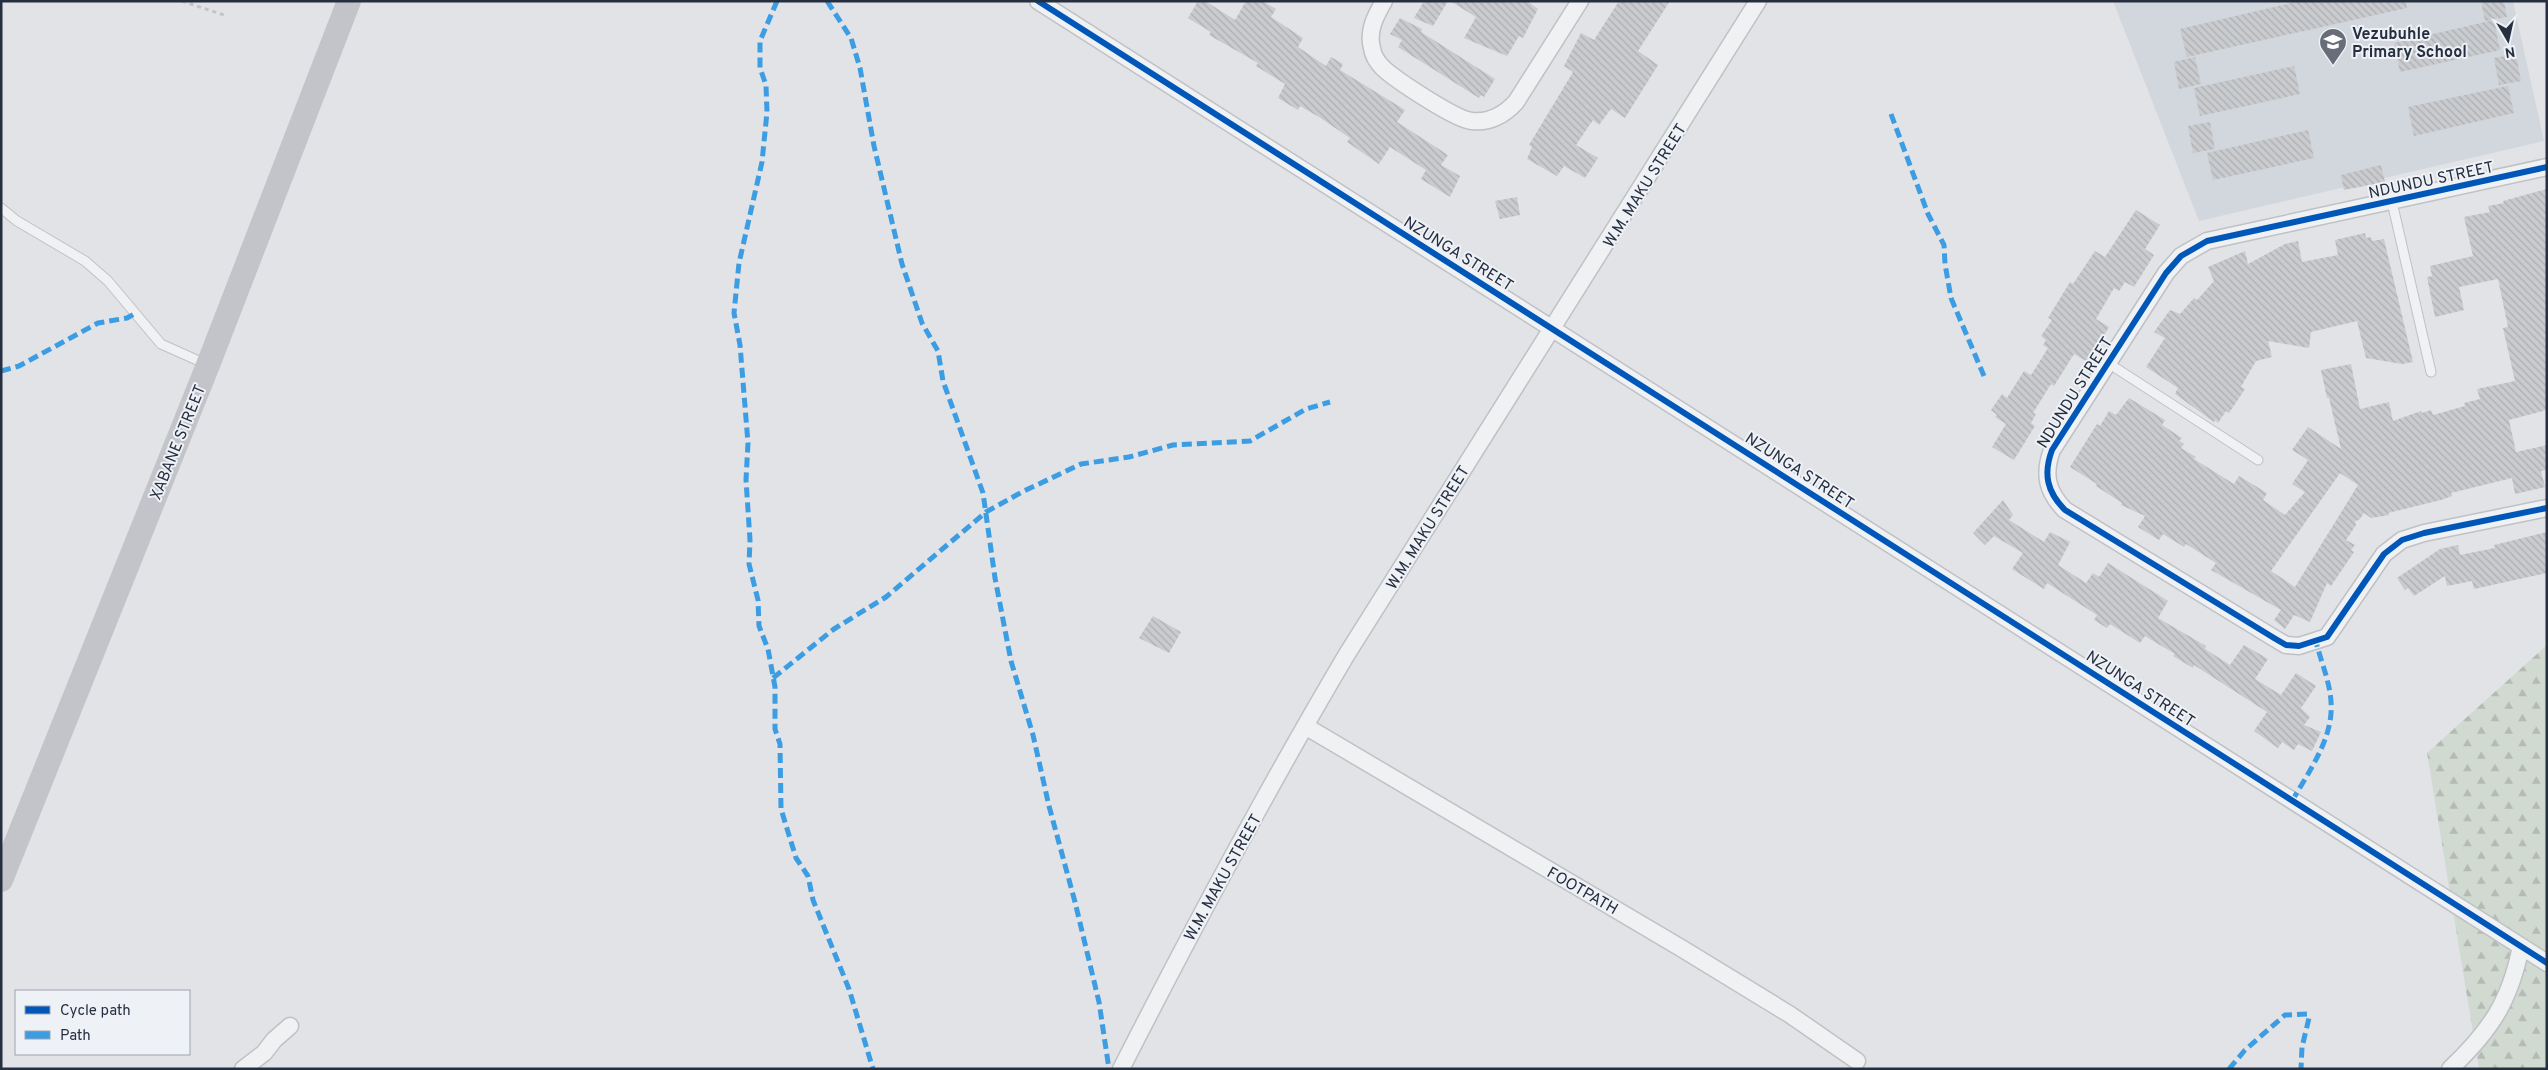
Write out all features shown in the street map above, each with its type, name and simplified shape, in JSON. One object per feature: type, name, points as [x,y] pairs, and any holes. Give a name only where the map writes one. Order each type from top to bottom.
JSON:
[{"type":"street","name":"XABANE STREET","points":[[1,880],[208,365],[349,1]]},
{"type":"street","name":"NZUNGA STREET","points":[[1038,1],[2547,963]]},
{"type":"street","points":[[1384,1],[1370,36],[1371,48],[1382,67],[1457,117],[1470,122],[1482,122],[1507,112],[1516,102],[1580,1]]},
{"type":"street","name":"W.M. MAKU STREET","points":[[1121,1069],[1173,966],[1305,726],[1347,654],[1758,1]]},
{"type":"street","name":"NDUNDU STREET","points":[[2547,167],[2207,241],[2181,256],[2166,273],[2052,450],[2046,474],[2047,484],[2054,499],[2065,510],[2286,645],[2299,646],[2327,637],[2384,554],[2402,540],[2424,533],[2547,508]]},
{"type":"street","name":"FOOTPATH","points":[[1305,726],[1681,948],[1790,1014],[1857,1060]]},
{"type":"street","points":[[2450,1069],[2486,1032],[2503,1004],[2517,968],[2521,946]]},
{"type":"street","points":[[243,1069],[264,1053],[274,1040],[290,1026]]},
{"type":"lane","points":[[2392,202],[2431,372]]},
{"type":"lane","points":[[1,208],[16,221],[85,261],[108,281],[161,344],[208,365]]},
{"type":"lane","points":[[2108,363],[2258,460]]},
{"type":"path","points":[[182,1],[224,15]]},
{"type":"shaded area","name":"Vezubuhle Primary School","points":[[2113,1],[2513,1],[2544,141],[2199,221]]},
{"type":"green space","points":[[2547,645],[2547,1069],[2479,1069],[2427,753]]},
{"type":"building","points":[[1198,1],[1205,1],[1235,20],[1246,1],[1262,1],[1276,9],[1271,17],[1303,38],[1298,47],[1326,66],[1331,57],[1343,64],[1340,70],[1405,110],[1397,122],[1448,155],[1441,165],[1460,176],[1450,197],[1421,179],[1426,170],[1390,147],[1379,164],[1347,142],[1350,138],[1319,117],[1300,106],[1298,110],[1278,98],[1285,84],[1256,66],[1258,63],[1209,35],[1211,32],[1188,18]]},
{"type":"building","points":[[1424,1],[1448,1],[1433,26],[1414,18]]},
{"type":"building","points":[[1450,1],[1527,1],[1538,9],[1523,38],[1519,36],[1507,56],[1464,38],[1476,17]]},
{"type":"building","points":[[1619,1],[1670,1],[1638,51],[1658,65],[1625,118],[1611,109],[1599,125],[1593,120],[1576,145],[1598,158],[1585,178],[1564,166],[1557,176],[1527,159],[1532,147],[1529,145],[1573,72],[1564,66],[1581,33],[1594,40]]},
{"type":"building","points":[[2290,1],[2406,1],[2407,8],[2187,57],[2180,29],[2291,3]]},
{"type":"building","points":[[2481,1],[2504,1],[2507,17],[2485,21]]},
{"type":"building","points":[[1400,18],[1422,29],[1421,32],[1495,79],[1484,97],[1481,95],[1479,98],[1398,47],[1402,40],[1390,34]]},
{"type":"building","points":[[2494,20],[2500,50],[2400,72],[2394,43]]},
{"type":"building","points":[[2516,54],[2521,81],[2499,85],[2494,58]]},
{"type":"building","points":[[2195,57],[2201,84],[2179,89],[2174,62]]},
{"type":"building","points":[[2294,66],[2300,94],[2200,116],[2194,88]]},
{"type":"building","points":[[2508,86],[2514,113],[2414,136],[2408,107]]},
{"type":"building","points":[[2210,122],[2215,149],[2193,153],[2188,126]]},
{"type":"building","points":[[2308,130],[2314,158],[2213,180],[2207,153]]},
{"type":"building","points":[[2381,165],[2385,182],[2344,190],[2341,175]]},
{"type":"building","points":[[2547,189],[2547,410],[2509,420],[2516,452],[2547,445],[2547,470],[2541,471],[2545,487],[2515,494],[2512,478],[2451,493],[2452,496],[2441,500],[2388,513],[2389,515],[2371,518],[2364,513],[2359,520],[2355,521],[2356,525],[2346,540],[2355,545],[2351,550],[2354,552],[2331,586],[2327,583],[2310,622],[2294,615],[2285,629],[2274,620],[2281,610],[2211,570],[2216,563],[2186,544],[2184,547],[2163,534],[2159,540],[2138,527],[2145,516],[2121,505],[2122,503],[2096,486],[2097,484],[2070,467],[2097,424],[2100,426],[2109,411],[2116,415],[2129,398],[2165,420],[2162,425],[2182,438],[2179,441],[2184,444],[2181,448],[2196,457],[2194,459],[2234,484],[2239,476],[2267,493],[2263,500],[2285,515],[2305,492],[2292,484],[2308,460],[2292,450],[2308,427],[2341,449],[2321,370],[2351,364],[2360,409],[2389,402],[2393,421],[2421,411],[2422,413],[2431,410],[2433,415],[2465,406],[2464,403],[2480,399],[2477,389],[2515,381],[2503,328],[2508,327],[2498,279],[2459,287],[2464,310],[2435,317],[2427,277],[2432,276],[2430,266],[2473,256],[2464,217],[2490,212],[2488,206],[2504,203],[2503,201]],"holes":[[[2340,473],[2358,485],[2295,587],[2271,571]]]},
{"type":"building","points":[[1517,197],[1520,215],[1500,219],[1495,201]]},
{"type":"building","points":[[2136,210],[2160,225],[2145,249],[2154,255],[2134,287],[2125,282],[2119,291],[2114,288],[2096,319],[2109,327],[2088,362],[2074,354],[2054,386],[2051,384],[2033,413],[2036,414],[2031,423],[2035,426],[2014,460],[1992,447],[2006,424],[1995,417],[1997,415],[1991,410],[2002,394],[2007,398],[2024,371],[2031,375],[2048,348],[2043,345],[2046,340],[2041,336],[2052,320],[2048,318],[2070,282],[2073,284],[2095,251],[2105,257]]},
{"type":"building","points":[[2365,233],[2366,238],[2371,237],[2372,241],[2384,239],[2413,362],[2402,364],[2366,358],[2357,321],[2311,332],[2309,348],[2268,341],[2272,357],[2256,361],[2241,387],[2245,389],[2229,413],[2226,411],[2218,423],[2175,394],[2178,388],[2146,367],[2165,338],[2154,332],[2170,310],[2180,314],[2194,298],[2197,300],[2214,281],[2208,267],[2245,251],[2248,264],[2285,244],[2298,241],[2302,262],[2338,255],[2335,240]]},
{"type":"building","points":[[2003,500],[2013,515],[2009,520],[2044,542],[2050,532],[2070,542],[2058,565],[2086,583],[2093,573],[2099,577],[2108,563],[2168,601],[2158,618],[2206,646],[2205,649],[2230,665],[2244,645],[2268,659],[2255,679],[2281,695],[2296,673],[2316,686],[2301,708],[2310,717],[2304,725],[2321,732],[2312,751],[2298,744],[2294,750],[2282,742],[2278,748],[2254,731],[2267,712],[2194,665],[2193,668],[2173,656],[2175,654],[2145,636],[2140,643],[2110,624],[2107,628],[2094,620],[2097,615],[2047,583],[2044,589],[2012,569],[2023,553],[1994,536],[1985,545],[1973,533]]},
{"type":"building","points":[[2547,532],[2547,573],[2474,589],[2472,581],[2447,586],[2445,576],[2414,596],[2408,588],[2405,590],[2397,578],[2440,549],[2458,545],[2460,555],[2495,548],[2494,545]]},
{"type":"building","points":[[1153,616],[1181,632],[1169,653],[1139,638]]},
{"type":"marked path","points":[[777,1],[760,41],[760,68],[766,85],[767,112],[762,162],[739,263],[734,313],[740,345],[748,443],[746,480],[750,540],[749,564],[758,600],[759,626],[768,649],[775,687],[775,729],[780,744],[781,809],[796,858],[808,876],[813,900],[849,989],[873,1069]]},
{"type":"marked path","points":[[827,1],[851,38],[860,68],[874,146],[902,264],[922,323],[938,351],[943,381],[983,493],[995,578],[1011,661],[1033,735],[1049,806],[1075,902],[1099,1002],[1109,1069]]},
{"type":"marked path","points":[[1891,114],[1928,214],[1944,245],[1951,298],[1984,376]]},
{"type":"marked path","points":[[1,371],[19,366],[98,323],[127,318],[136,313]]},
{"type":"marked path","points":[[773,678],[834,629],[886,597],[986,512],[1022,492],[1081,464],[1129,457],[1173,445],[1250,441],[1306,409],[1330,402]]},
{"type":"marked path","points":[[2292,801],[2322,748],[2331,713],[2330,695],[2316,642]]},
{"type":"marked path","points":[[2229,1069],[2245,1050],[2285,1015],[2307,1014],[2309,1018],[2302,1047],[2301,1069]]},
{"type":"cycle path","points":[[1038,1],[2547,963]]},
{"type":"cycle path","points":[[2547,167],[2207,241],[2181,256],[2166,273],[2052,450],[2047,475],[2054,496],[2065,510],[2286,645],[2299,646],[2327,637],[2384,554],[2402,540],[2424,533],[2547,508]]},
{"type":"place","name":"Vezubuhle Primary School","points":[[2333,66]]}]
